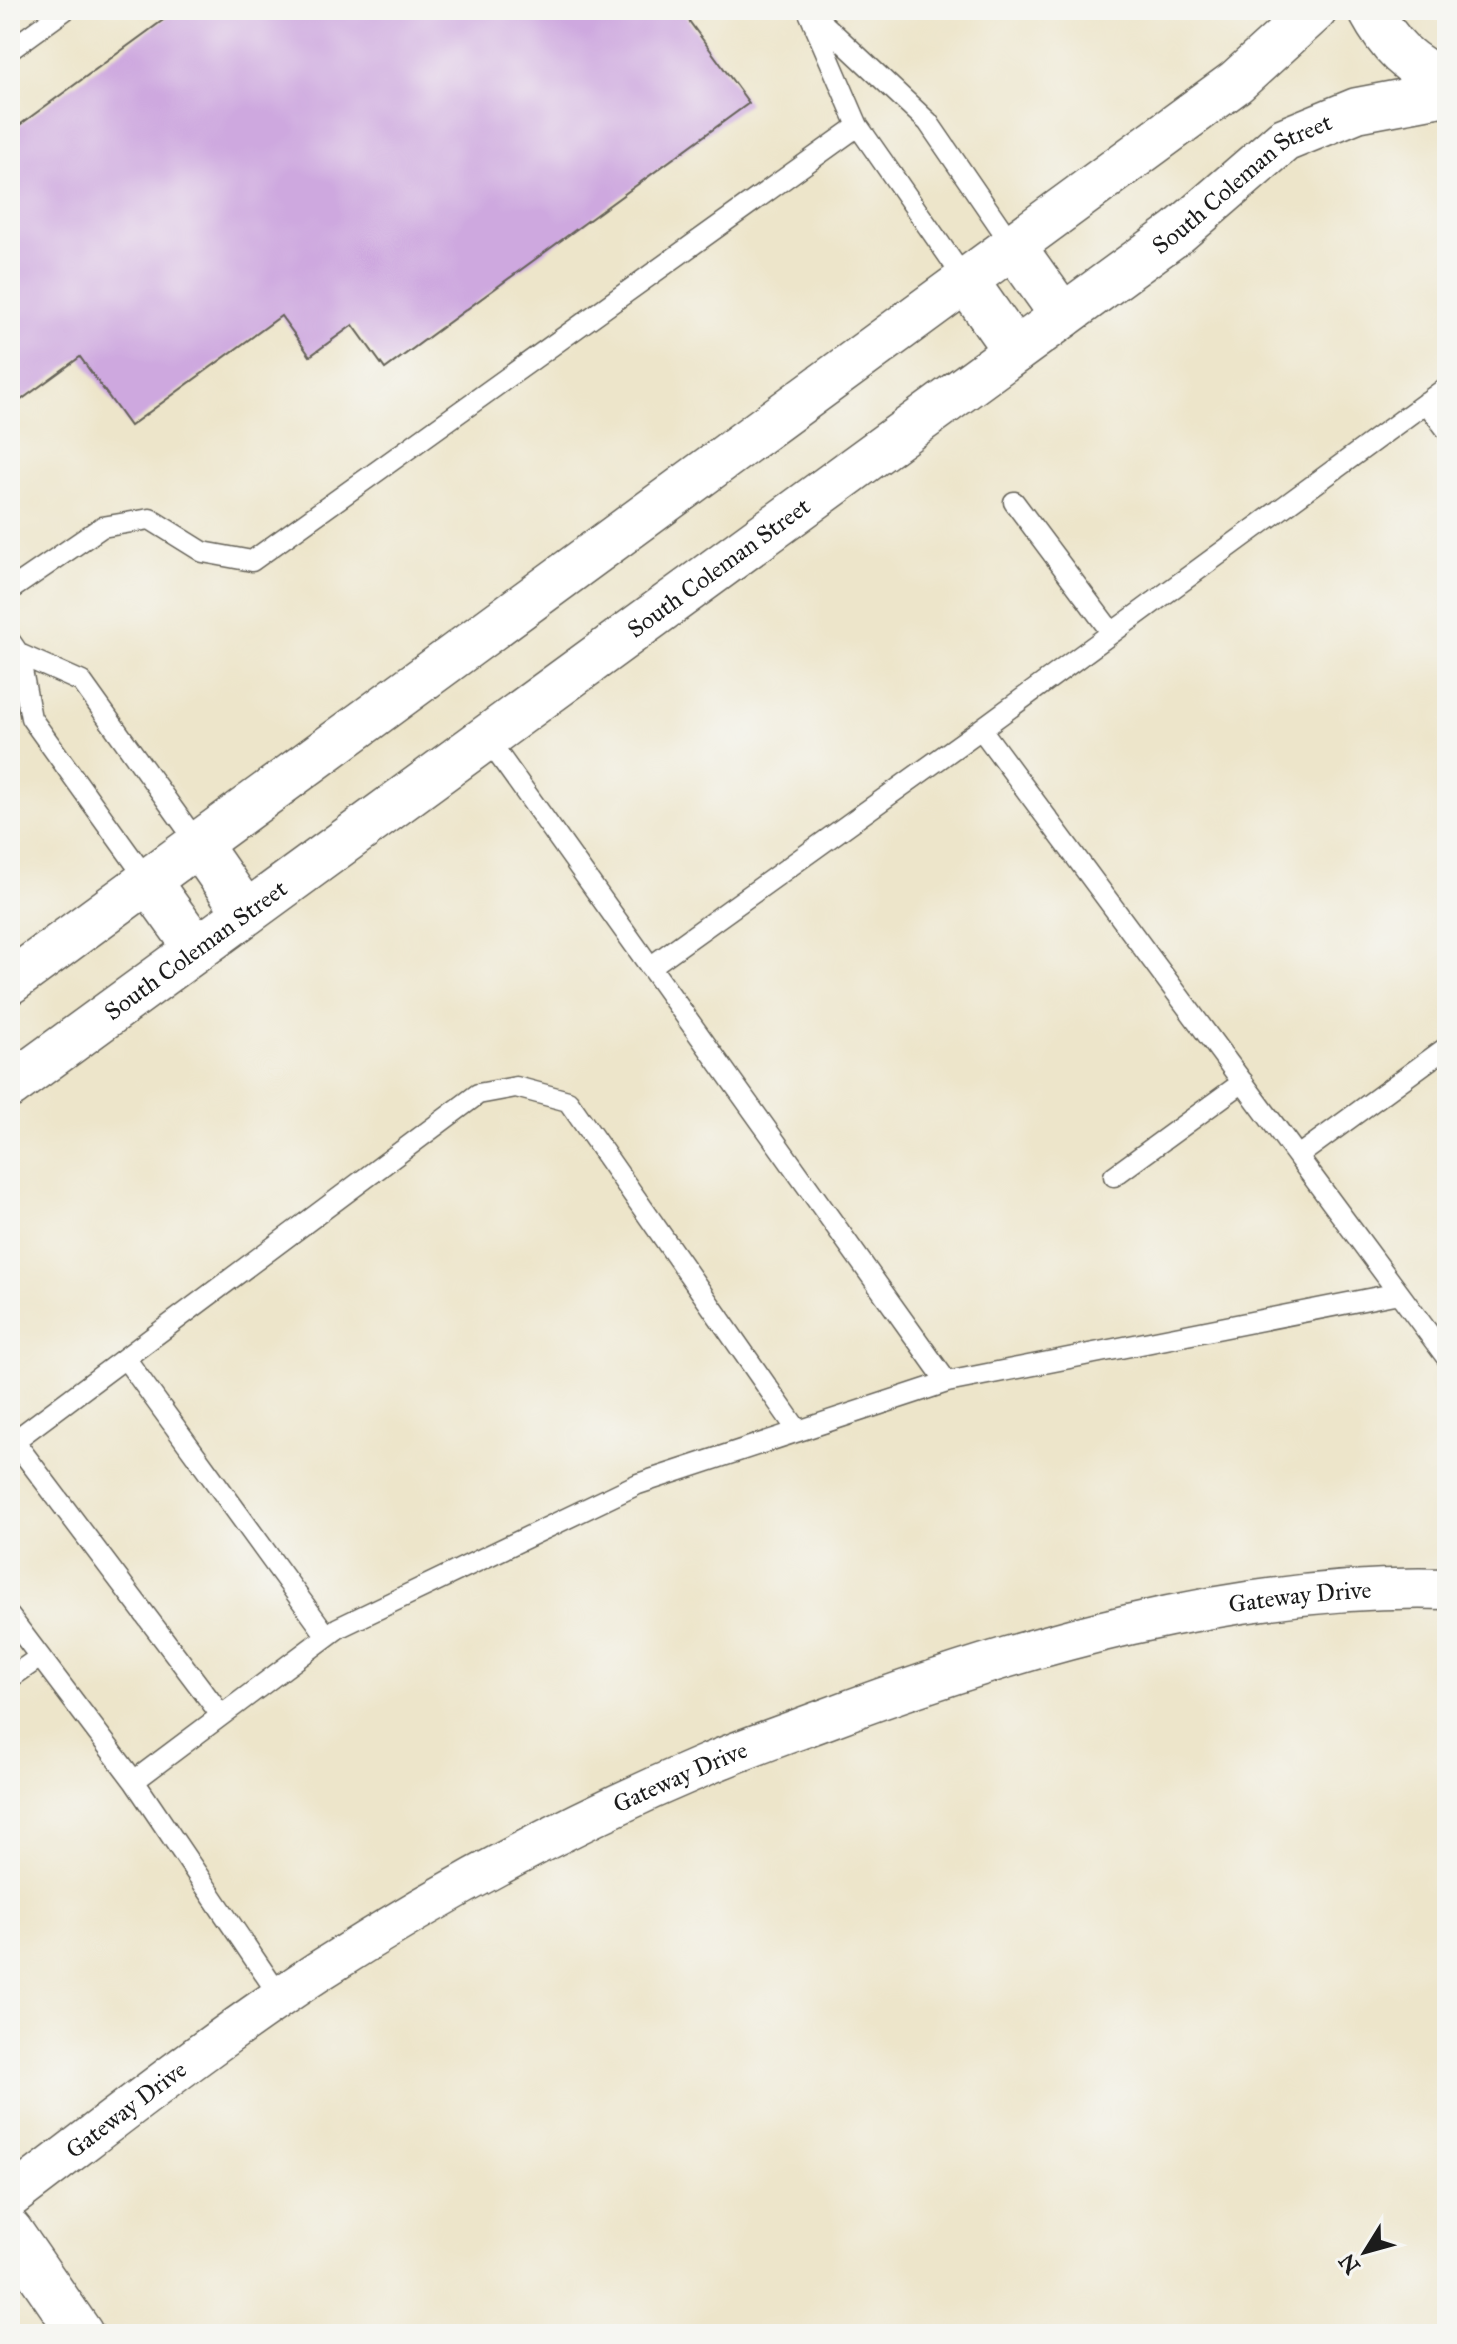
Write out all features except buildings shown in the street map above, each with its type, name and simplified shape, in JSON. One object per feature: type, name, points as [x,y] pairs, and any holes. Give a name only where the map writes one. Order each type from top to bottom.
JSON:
[{"type":"street","points":[[10,982],[1236,82],[1315,10]]},
{"type":"street","points":[[1370,10],[1385,38],[1420,71],[1447,82]]},
{"type":"street","name":"South Coleman Street","points":[[10,1086],[1178,232],[1284,140],[1357,110],[1447,93]]},
{"type":"street","points":[[1013,246],[1063,316]]},
{"type":"street","points":[[966,281],[1015,351]]},
{"type":"street","points":[[198,844],[246,913]]},
{"type":"street","points":[[148,881],[197,949]]},
{"type":"street","name":"Gateway Drive","points":[[10,2198],[281,1998],[435,1901],[552,1838],[706,1765],[910,1687],[1066,1638],[1244,1603],[1388,1587],[1447,1589]]},
{"type":"street","points":[[10,2231],[81,2334]]},
{"type":"lane","points":[[10,50],[65,10]]},
{"type":"lane","points":[[808,10],[858,126],[966,281]]},
{"type":"lane","points":[[808,10],[928,122],[1013,246]]},
{"type":"lane","points":[[10,590],[102,527],[150,519],[203,552],[252,561],[858,126]]},
{"type":"lane","points":[[650,967],[1447,387]]},
{"type":"lane","points":[[1426,402],[1447,430]]},
{"type":"lane","points":[[1014,502],[1112,633]]},
{"type":"lane","points":[[15,648],[82,682],[198,844]]},
{"type":"lane","points":[[15,648],[31,718],[148,881]]},
{"type":"lane","points":[[981,729],[1447,1358]]},
{"type":"lane","points":[[486,737],[947,1382]]},
{"type":"lane","points":[[1298,1156],[1447,1047]]},
{"type":"lane","points":[[1114,1176],[1243,1082]]},
{"type":"lane","points":[[221,1715],[12,1442],[478,1094],[516,1087],[568,1101],[798,1431]]},
{"type":"lane","points":[[134,1781],[338,1628],[638,1484],[947,1382],[1399,1293]]},
{"type":"lane","points":[[125,1358],[327,1636]]},
{"type":"lane","points":[[10,1617],[134,1781],[281,1998]]},
{"type":"lane","points":[[10,1678],[40,1657]]}]
